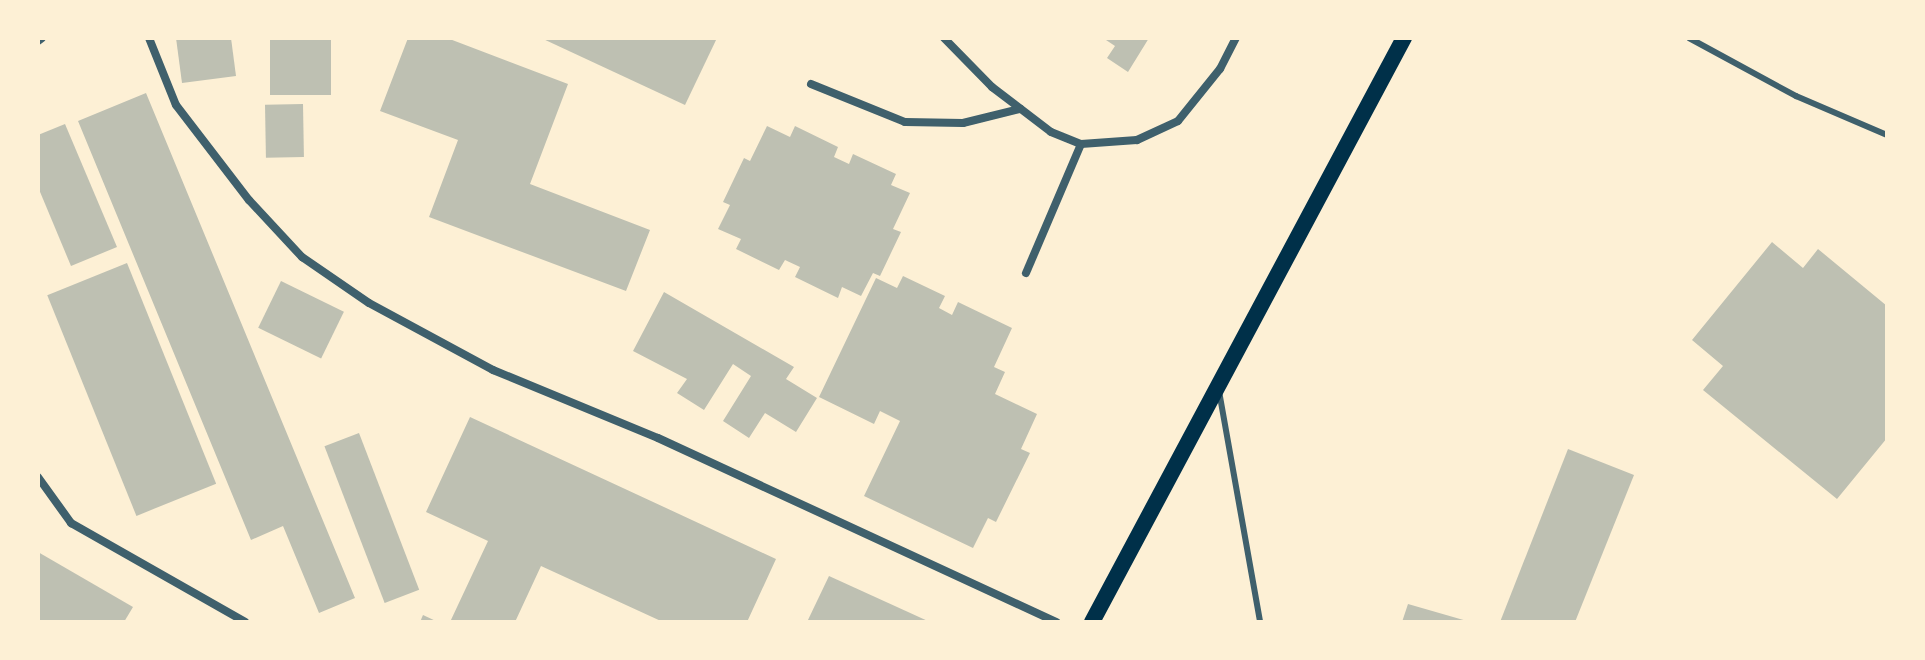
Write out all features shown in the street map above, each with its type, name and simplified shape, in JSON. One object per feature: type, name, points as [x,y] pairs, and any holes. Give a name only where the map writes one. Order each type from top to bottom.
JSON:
[{"type":"main road","points":[[1092,622],[1217,380],[1404,38]]},
{"type":"street","points":[[149,38],[176,105],[249,200],[302,257],[369,303],[493,370],[658,438],[1057,622]]},
{"type":"street","points":[[944,38],[1020,109],[1051,132],[1081,144],[1137,140],[1178,121],[1220,69],[1236,38]]},
{"type":"street","points":[[811,84],[905,122],[963,123],[1020,109]]},
{"type":"street","points":[[1026,273],[1081,144]]},
{"type":"street","points":[[38,477],[71,523],[245,622]]},
{"type":"lane","points":[[1689,38],[1796,96],[1887,135]]},
{"type":"lane","points":[[1217,380],[1260,622]]},
{"type":"building","points":[[176,38],[231,38],[236,76],[182,83]]},
{"type":"building","points":[[270,38],[331,38],[331,95],[270,95]]},
{"type":"building","points":[[408,38],[447,38],[568,84],[530,184],[650,230],[626,291],[429,217],[458,140],[380,111]]},
{"type":"building","points":[[541,38],[717,38],[685,105]]},
{"type":"building","points":[[1103,38],[1149,38],[1128,72],[1107,58],[1115,46]]},
{"type":"building","points":[[146,93],[355,598],[319,613],[283,526],[251,540],[78,121]]},
{"type":"building","points":[[303,104],[304,157],[266,158],[265,105]]},
{"type":"building","points":[[65,124],[117,247],[71,266],[38,187],[38,135]]},
{"type":"building","points":[[767,126],[790,137],[795,126],[838,147],[834,157],[849,164],[853,154],[896,174],[891,185],[910,193],[893,229],[901,232],[880,276],[873,273],[861,296],[842,287],[838,298],[795,277],[800,267],[785,260],[779,270],[736,249],[741,239],[718,229],[730,205],[723,202],[744,158],[750,161]]},
{"type":"building","points":[[1772,242],[1803,268],[1818,249],[1887,306],[1887,438],[1837,499],[1703,390],[1723,366],[1692,340]]},
{"type":"building","points":[[127,263],[216,484],[136,516],[47,295]]},
{"type":"building","points":[[903,276],[945,296],[939,308],[952,315],[958,302],[1012,328],[994,367],[1005,372],[995,394],[1037,414],[1021,449],[1030,453],[996,522],[988,518],[973,548],[864,496],[900,421],[880,411],[874,424],[819,397],[876,278],[897,288]]},
{"type":"building","points":[[281,281],[344,312],[321,358],[258,328]]},
{"type":"building","points":[[664,292],[794,367],[786,379],[817,398],[796,432],[765,413],[749,438],[723,421],[751,376],[733,364],[704,410],[677,393],[687,379],[633,351]]},
{"type":"building","points":[[470,417],[776,559],[747,622],[663,622],[541,566],[515,622],[450,622],[488,541],[426,512]]},
{"type":"building","points":[[359,433],[419,590],[385,603],[324,446]]},
{"type":"building","points":[[1568,449],[1634,475],[1575,622],[1500,622]]},
{"type":"building","points":[[38,552],[133,607],[124,622],[38,622]]},
{"type":"building","points":[[829,576],[930,622],[807,622]]},
{"type":"building","points":[[1408,604],[1467,621],[1467,622],[1402,622]]},
{"type":"building","points":[[423,615],[438,622],[420,622]]}]
